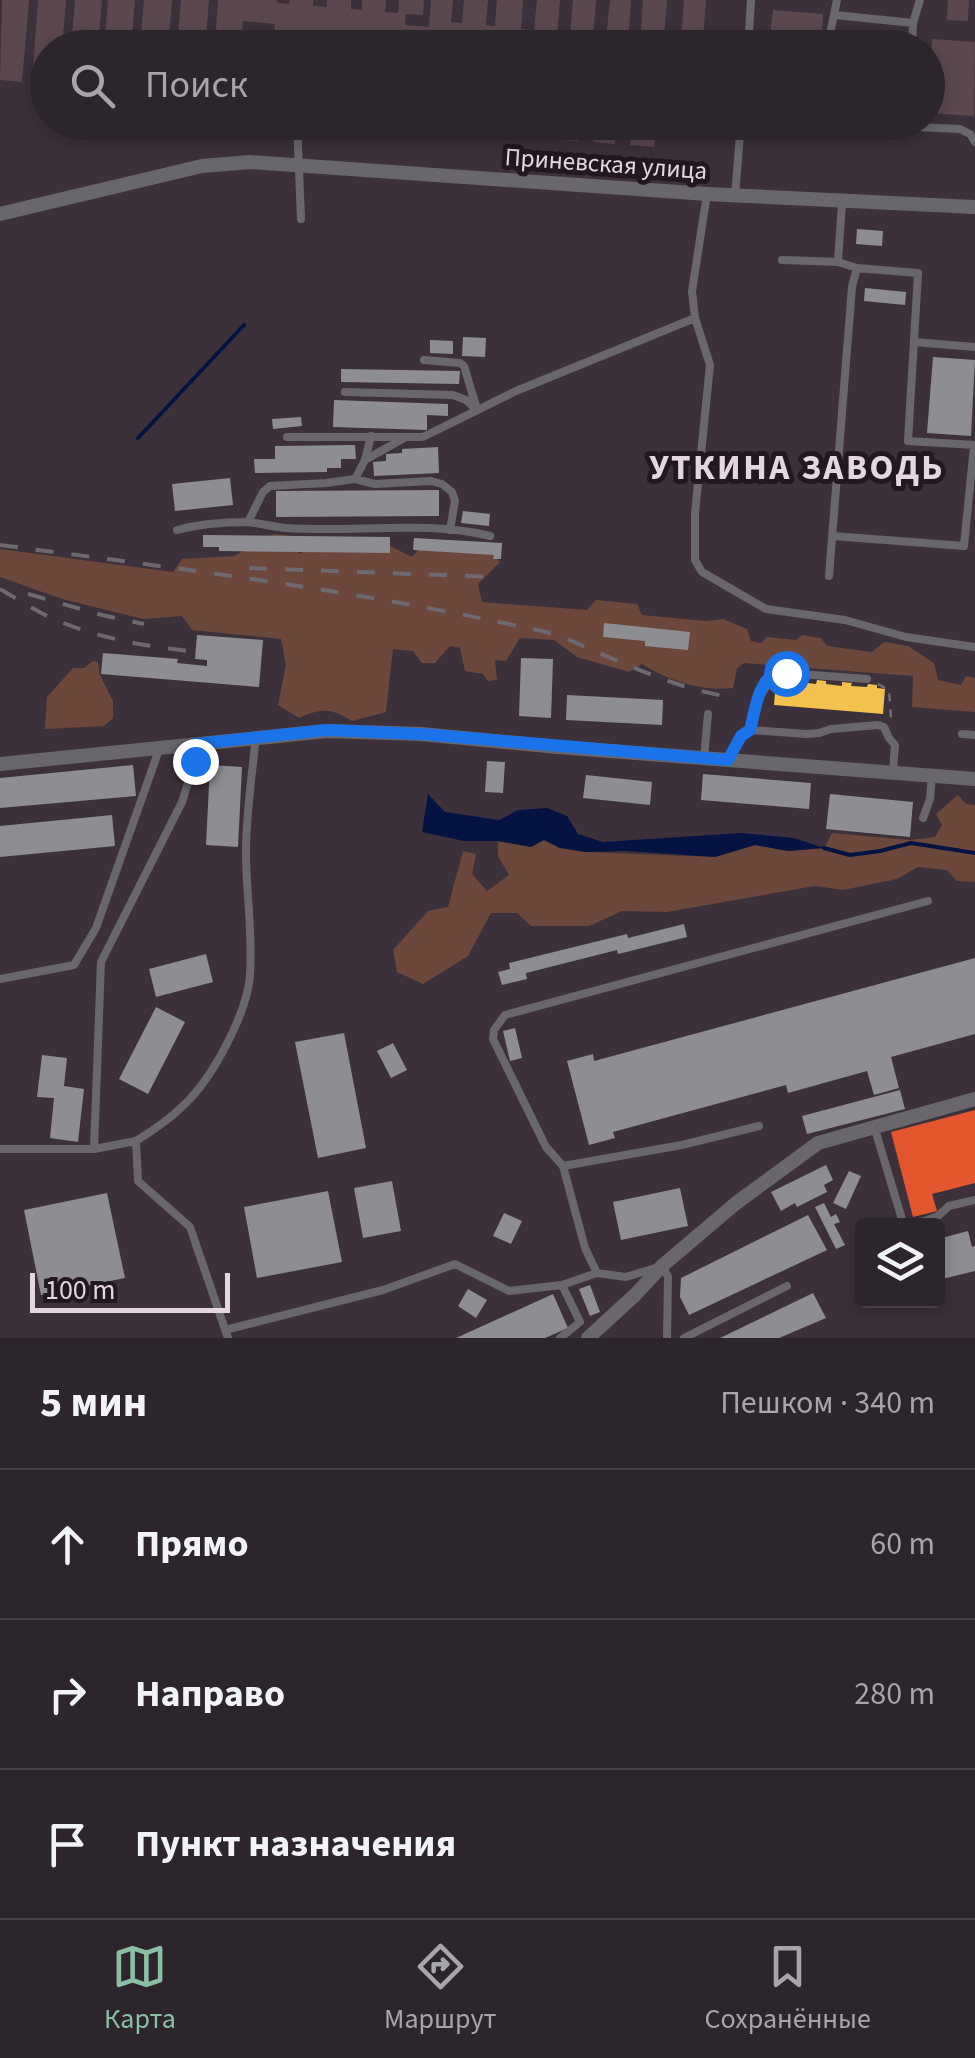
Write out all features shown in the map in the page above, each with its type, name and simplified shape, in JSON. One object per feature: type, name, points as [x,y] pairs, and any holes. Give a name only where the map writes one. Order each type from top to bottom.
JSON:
[{"type":"street","name":"Приневская улица","points":[[0,214],[202,166],[250,162],[735,196],[975,207]]},
{"type":"street","points":[[0,764],[327,730],[975,778]]},
{"type":"street","points":[[588,1338],[662,1266],[818,1143],[975,1099]]},
{"type":"lane","points":[[750,30],[752,0]]},
{"type":"lane","points":[[832,30],[838,0]]},
{"type":"lane","points":[[913,30],[920,0]]},
{"type":"lane","points":[[836,15],[914,23]]},
{"type":"lane","points":[[945,128],[960,129],[975,142]]},
{"type":"lane","points":[[298,140],[300,219]]},
{"type":"lane","points":[[735,196],[740,140]]},
{"type":"lane","points":[[707,194],[692,291],[695,318],[710,364],[696,513],[695,560],[702,572],[766,608],[975,647]]},
{"type":"lane","points":[[838,262],[842,202]]},
{"type":"lane","points":[[782,260],[838,262],[857,268],[918,273],[908,442],[974,446],[964,546],[832,536]]},
{"type":"lane","points":[[830,576],[852,287],[857,268]]},
{"type":"lane","points":[[287,437],[422,437],[516,391],[695,318]]},
{"type":"lane","points":[[914,342],[975,347]]},
{"type":"lane","points":[[424,360],[464,366],[477,410]]},
{"type":"lane","points":[[345,392],[453,394],[477,410]]},
{"type":"lane","points":[[355,478],[371,436]]},
{"type":"lane","points":[[364,460],[406,437]]},
{"type":"lane","points":[[248,522],[262,492],[270,486],[355,478],[375,484],[431,481],[452,492],[455,501],[450,530]]},
{"type":"lane","points":[[177,530],[248,522],[286,528],[468,530],[490,536]]},
{"type":"lane","points":[[750,730],[758,700],[773,675],[868,679]]},
{"type":"lane","points":[[704,758],[708,714]]},
{"type":"lane","points":[[728,760],[741,736],[750,730],[806,734],[878,725],[884,726],[895,745],[893,772]]},
{"type":"lane","points":[[962,734],[975,735]]},
{"type":"lane","points":[[0,1149],[94,1148],[136,1140],[187,1103],[206,1079],[235,1027],[250,976],[246,848],[256,736]]},
{"type":"lane","points":[[94,1148],[101,962],[182,802],[195,761],[195,744]]},
{"type":"lane","points":[[0,979],[74,965],[96,928],[160,747]]},
{"type":"lane","points":[[923,818],[932,775]]},
{"type":"lane","points":[[598,1273],[584,1248],[563,1166],[546,1148],[493,1039],[498,1022],[506,1015],[928,901]]},
{"type":"lane","points":[[563,1166],[682,1145],[759,1126]]},
{"type":"lane","points":[[874,1126],[905,1218]]},
{"type":"lane","points":[[136,1140],[138,1181],[190,1227],[226,1334],[383,1290],[456,1264],[509,1291],[562,1284],[598,1273],[626,1277],[662,1266],[668,1277],[667,1338]]},
{"type":"lane","points":[[932,1218],[949,1206],[975,1200]]},
{"type":"lane","points":[[560,1338],[580,1322],[562,1284]]},
{"type":"lane","points":[[684,1338],[787,1286]]},
{"type":"path","points":[[878,683],[889,690],[889,739]]},
{"type":"shaded area","points":[[274,534],[292,536],[299,554],[316,545],[384,543],[412,557],[420,548],[484,543],[500,562],[478,584],[482,602],[587,610],[596,600],[637,604],[642,615],[723,619],[747,629],[751,641],[761,643],[767,637],[796,640],[802,635],[821,638],[827,646],[872,652],[884,642],[908,646],[934,663],[938,680],[961,685],[966,676],[975,678],[975,712],[912,707],[913,676],[744,663],[737,668],[733,688],[709,688],[674,680],[642,664],[629,672],[577,657],[554,640],[520,638],[506,661],[495,660],[497,680],[488,681],[483,674],[465,671],[460,648],[450,646],[435,663],[422,663],[413,651],[393,649],[386,712],[352,721],[326,711],[299,718],[278,705],[286,665],[281,639],[192,630],[182,616],[143,619],[62,599],[0,577],[0,549],[173,572],[182,559],[234,556]]},
{"type":"shaded area","points":[[98,662],[113,701],[113,718],[104,726],[45,729],[47,697],[73,668],[84,668]]},
{"type":"shaded area","points":[[428,794],[445,812],[499,820],[518,810],[547,808],[567,816],[578,834],[603,842],[742,833],[794,838],[824,848],[788,851],[755,845],[715,857],[586,852],[560,848],[544,840],[531,847],[498,841],[464,841],[422,832]]},
{"type":"shaded area","points":[[958,795],[966,804],[975,805],[975,882],[957,881],[947,870],[918,867],[897,879],[843,890],[815,886],[667,912],[622,911],[589,926],[531,926],[517,913],[491,913],[468,956],[423,984],[397,972],[393,950],[428,911],[448,907],[463,851],[476,854],[472,874],[487,891],[509,875],[498,856],[498,841],[531,847],[544,840],[560,848],[586,852],[715,857],[755,845],[788,851],[824,848],[832,833],[910,840],[935,837],[942,825],[936,814]]},
{"type":"building: Жильё","points":[[791,679],[842,686],[842,682],[852,683],[851,686],[877,685],[885,689],[883,714],[774,705],[776,681]]},
{"type":"building: Торговля","points":[[975,1110],[975,1183],[932,1194],[937,1211],[913,1217],[891,1132]]},
{"type":"building: Промзона","points":[[857,229],[883,231],[882,246],[856,244]]},
{"type":"building: Промзона","points":[[865,288],[906,292],[905,305],[864,301]]},
{"type":"building: Промзона","points":[[463,337],[486,338],[485,357],[462,356]]},
{"type":"building: Промзона","points":[[430,340],[453,341],[453,354],[430,353]]},
{"type":"building: Промзона","points":[[933,357],[975,360],[971,436],[927,433]]},
{"type":"building: Промзона","points":[[341,369],[460,371],[459,384],[341,382]]},
{"type":"building: Промзона","points":[[334,400],[448,404],[448,416],[427,415],[427,430],[333,427]]},
{"type":"building: Промзона","points":[[301,417],[302,426],[273,429],[272,419]]},
{"type":"building: Промзона","points":[[355,445],[356,459],[341,459],[341,468],[327,468],[327,472],[255,473],[254,459],[275,459],[275,446]]},
{"type":"building: Промзона","points":[[438,447],[439,473],[374,476],[373,462],[386,461],[386,454]]},
{"type":"building: Промзона","points":[[230,478],[233,505],[175,511],[172,484]]},
{"type":"building: Промзона","points":[[439,490],[439,516],[276,517],[276,491]]},
{"type":"building: Промзона","points":[[463,511],[490,514],[489,526],[461,523]]},
{"type":"building: Промзона","points":[[203,535],[390,537],[390,553],[219,551],[219,547],[203,547]]},
{"type":"building: Промзона","points":[[414,538],[502,543],[501,559],[493,559],[494,555],[413,550]]},
{"type":"building: Промзона","points":[[604,623],[690,632],[688,650],[603,637]]},
{"type":"building: Промзона","points":[[197,635],[263,640],[259,687],[101,674],[103,653],[178,659],[177,663],[207,666],[207,660],[195,659]]},
{"type":"building: Промзона","points":[[521,658],[553,659],[551,718],[519,716]]},
{"type":"building: Промзона","points":[[567,695],[663,700],[662,725],[566,720]]},
{"type":"building: Промзона","points":[[487,761],[505,762],[503,793],[485,792]]},
{"type":"building: Промзона","points":[[133,765],[136,796],[0,808],[0,778]]},
{"type":"building: Промзона","points":[[210,765],[242,767],[238,847],[206,845]]},
{"type":"building: Промзона","points":[[703,774],[811,783],[809,809],[701,800]]},
{"type":"building: Промзона","points":[[586,775],[652,782],[650,805],[583,798]]},
{"type":"building: Промзона","points":[[830,794],[913,802],[910,837],[826,829]]},
{"type":"building: Промзона","points":[[112,815],[115,846],[0,857],[0,826]]},
{"type":"building: Промзона","points":[[684,924],[687,937],[526,973],[527,979],[502,985],[498,972],[510,969],[509,963]]},
{"type":"building: Промзона","points":[[206,954],[213,982],[156,997],[149,969]]},
{"type":"building: Промзона","points":[[975,958],[975,1034],[891,1057],[899,1088],[874,1095],[867,1071],[788,1093],[786,1085],[613,1132],[615,1138],[589,1145],[567,1061],[593,1054],[594,1061]]},
{"type":"building: Промзона","points":[[156,1007],[185,1022],[148,1094],[119,1079]]},
{"type":"building: Промзона","points":[[515,1028],[522,1058],[510,1061],[503,1031]]},
{"type":"building: Промзона","points":[[344,1033],[366,1148],[318,1158],[295,1042]]},
{"type":"building: Промзона","points":[[393,1043],[407,1070],[391,1078],[377,1051]]},
{"type":"building: Промзона","points":[[42,1055],[67,1058],[64,1086],[84,1089],[78,1142],[50,1138],[54,1098],[37,1097]]},
{"type":"building: Промзона","points":[[900,1090],[905,1109],[807,1134],[802,1116]]},
{"type":"building: Промзона","points":[[826,1165],[833,1180],[824,1185],[827,1192],[781,1211],[771,1192]]},
{"type":"building: Промзона","points":[[849,1171],[861,1176],[846,1209],[833,1203]]},
{"type":"building: Промзона","points":[[392,1181],[401,1231],[363,1238],[354,1188]]},
{"type":"building: Промзона","points":[[680,1188],[688,1226],[621,1240],[613,1202]]},
{"type":"building: Промзона","points":[[328,1191],[342,1262],[257,1278],[244,1207]]},
{"type":"building: Промзона","points":[[107,1193],[125,1278],[41,1295],[24,1210]]},
{"type":"building: Промзона","points":[[824,1203],[831,1217],[836,1214],[840,1222],[834,1224],[845,1245],[836,1249],[815,1207]]},
{"type":"building: Промзона","points":[[504,1213],[522,1221],[511,1244],[493,1236]]},
{"type":"building: Промзона","points":[[808,1215],[827,1250],[689,1315],[680,1297],[681,1278]]},
{"type":"building: Промзона","points":[[968,1231],[972,1247],[975,1246],[975,1271],[945,1278],[945,1237]]},
{"type":"building: Промзона","points":[[590,1285],[600,1312],[590,1316],[579,1289]]},
{"type":"building: Промзона","points":[[468,1289],[487,1300],[476,1318],[458,1306]]},
{"type":"building: Промзона","points":[[813,1293],[826,1318],[779,1338],[720,1338]]},
{"type":"building: Промзона","points":[[553,1294],[568,1328],[545,1338],[456,1338]]},
{"type":"building: Прочее","points":[[2,0],[29,0],[22,82],[0,80]]},
{"type":"building: Прочее","points":[[38,0],[66,0],[64,30],[36,30]]},
{"type":"building: Прочее","points":[[75,0],[102,0],[100,30],[72,30]]},
{"type":"building: Прочее","points":[[108,0],[135,0],[132,30],[106,30]]},
{"type":"building: Прочее","points":[[144,0],[172,0],[170,30],[142,30]]},
{"type":"building: Прочее","points":[[181,0],[209,0],[206,30],[178,30]]},
{"type":"building: Прочее","points":[[218,0],[277,0],[289,4],[290,0],[313,0],[313,6],[327,7],[327,0],[351,0],[351,9],[362,10],[362,0],[386,0],[385,12],[398,13],[399,0],[424,0],[423,15],[406,14],[405,25],[429,27],[431,0],[453,0],[451,22],[462,23],[464,0],[488,0],[486,25],[495,26],[497,0],[523,0],[521,29],[534,30],[274,30],[275,24],[243,21],[242,30],[216,30]]},
{"type":"building: Прочее","points":[[537,0],[560,0],[557,30],[534,30]]},
{"type":"building: Прочее","points":[[573,0],[596,0],[594,30],[570,30]]},
{"type":"building: Прочее","points":[[610,0],[631,0],[629,30],[607,30]]},
{"type":"building: Прочее","points":[[643,0],[667,0],[664,30],[641,30]]},
{"type":"building: Прочее","points":[[684,0],[706,0],[704,30],[682,30]]},
{"type":"building: Прочее","points":[[948,0],[969,0],[968,21],[947,20]]},
{"type":"building: Прочее","points":[[773,10],[823,14],[822,30],[771,30]]},
{"type":"building: Прочее","points":[[945,40],[975,42],[974,116],[945,114]]},
{"type":"building: Прочее","points":[[593,140],[615,140],[615,144]]},
{"type":"building: Прочее","points":[[630,140],[655,140],[654,147],[630,145]]},
{"type":"waterway","points":[[138,438],[244,325]]},
{"type":"waterway","points":[[824,848],[850,855],[911,843],[975,853]]},
{"type":"railway","points":[[0,545],[276,583],[482,618],[557,635],[670,682],[737,698]]},
{"type":"railway","points":[[249,568],[496,577]]},
{"type":"railway","points":[[0,589],[49,617],[88,632],[189,651]]},
{"type":"railway","points":[[28,594],[144,624]]},
{"type":"district","name":"УТКИНА ЗАВОДЬ","points":[[797,468]]},
{"type":"route","points":[[195,761],[195,744],[327,730],[421,734],[728,760],[741,736],[750,730],[768,678],[786,673]]}]
